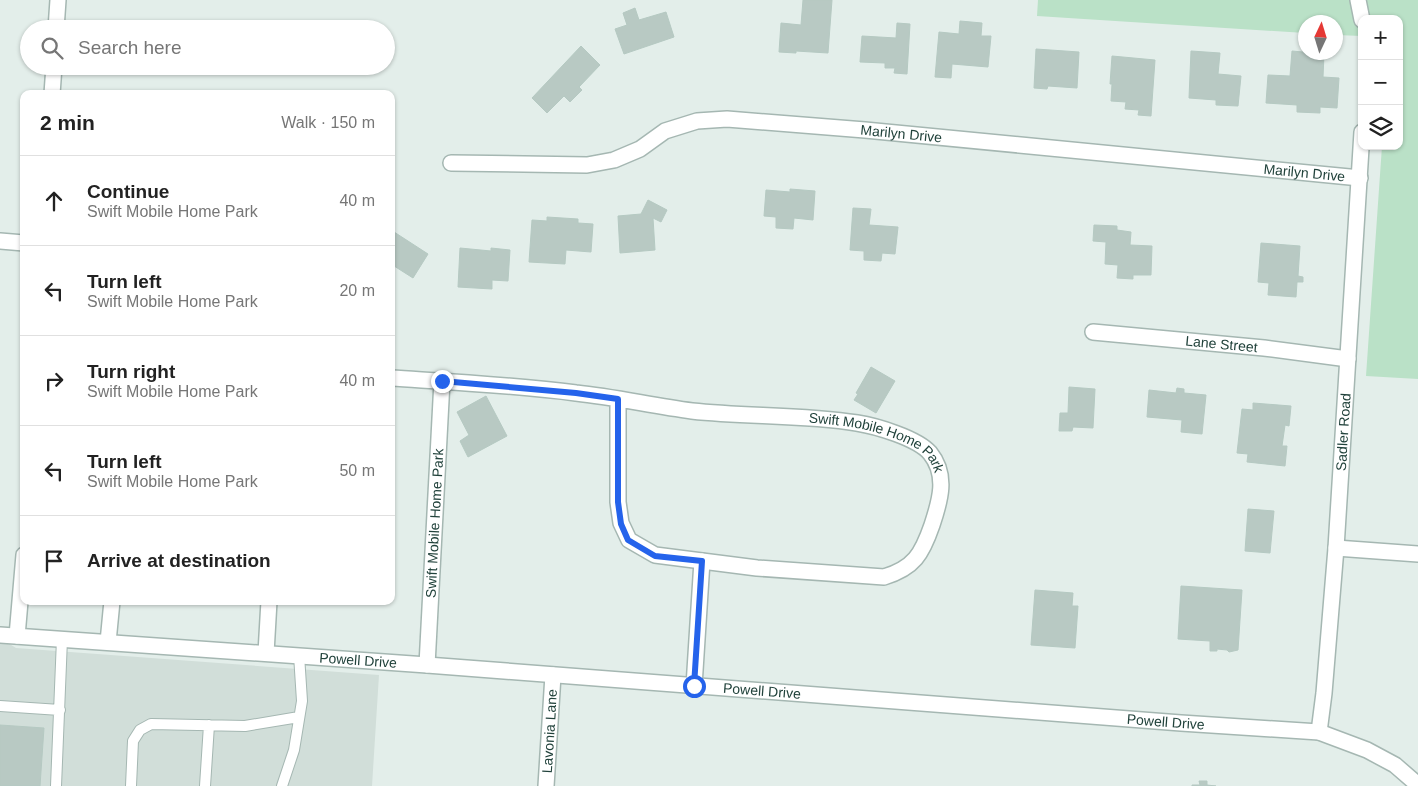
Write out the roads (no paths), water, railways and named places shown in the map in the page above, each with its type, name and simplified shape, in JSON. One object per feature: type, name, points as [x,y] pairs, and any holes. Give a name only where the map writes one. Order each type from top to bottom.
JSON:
[{"type":"street","points":[[57,20],[58,0]]},
{"type":"street","points":[[1358,0],[1361,15]]},
{"type":"street","points":[[52,90],[53,75]]},
{"type":"street","name":"Marilyn Drive","points":[[451,163],[587,164],[614,160],[640,149],[665,131],[697,121],[727,119],[865,130],[1360,178]]},
{"type":"street","name":"Sadler Road","points":[[1319,732],[1336,548],[1361,150]]},
{"type":"street","points":[[0,241],[20,243]]},
{"type":"street","name":"Lane Street","points":[[1093,332],[1264,348],[1348,359]]},
{"type":"street","name":"Swift Mobile Home Park","points":[[395,378],[576,393],[618,399],[693,411],[859,423],[892,432],[919,445],[930,454],[939,472],[942,490],[928,540],[909,566],[884,577],[757,568],[655,556],[628,540],[621,524],[618,502],[618,399]]},
{"type":"street","name":"Swift Mobile Home Park","points":[[427,665],[442,381]]},
{"type":"street","points":[[1336,548],[1418,554]]},
{"type":"street","points":[[694,686],[702,561]]},
{"type":"street","points":[[17,636],[20,601]]},
{"type":"street","points":[[108,642],[112,605]]},
{"type":"street","points":[[266,653],[269,605]]},
{"type":"street","name":"Powell Drive","points":[[0,635],[299,655],[1319,732],[1367,750],[1395,765],[1418,785]]},
{"type":"street","name":"Lavonia Lane","points":[[546,786],[554,675]]},
{"type":"lane","points":[[56,786],[62,639]]},
{"type":"lane","points":[[282,786],[294,750],[302,701],[299,655]]},
{"type":"lane","points":[[0,706],[60,710]]},
{"type":"lane","points":[[131,786],[134,741],[140,730],[151,724],[244,726],[299,717]]},
{"type":"lane","points":[[205,786],[209,725]]}]
